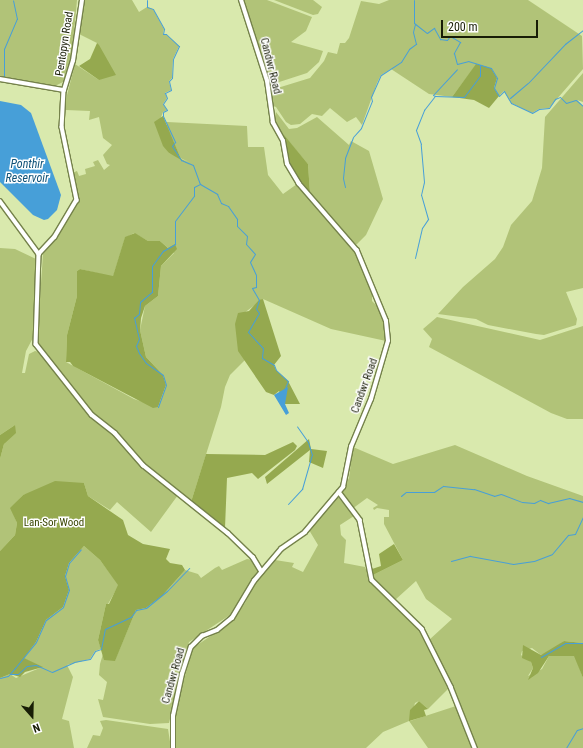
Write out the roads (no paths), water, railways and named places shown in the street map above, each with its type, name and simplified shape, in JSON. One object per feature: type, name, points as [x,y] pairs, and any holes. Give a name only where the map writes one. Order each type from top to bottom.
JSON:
[{"type":"street","name":"Pentopyn Road","points":[[39,254],[55,237],[77,200],[62,127],[64,90],[73,61],[82,0]]},
{"type":"street","name":"Candwr Road","points":[[173,748],[173,716],[182,674],[191,647],[202,636],[217,630],[232,618],[262,572],[281,549],[305,532],[339,492],[345,481],[350,447],[385,359],[388,327],[357,251],[299,184],[287,164],[283,141],[273,123],[267,81],[241,0]]},
{"type":"street","points":[[0,79],[64,90]]},
{"type":"street","points":[[0,201],[39,254],[36,344],[92,415],[115,433],[143,464],[228,533],[254,557],[262,572]]},
{"type":"street","points":[[339,492],[360,520],[367,568],[372,580],[422,629],[451,686],[475,748]]},
{"type":"water","name":"Ponthir Reservoir","points":[[0,101],[21,105],[31,113],[61,195],[57,210],[48,219],[44,220],[33,215],[0,182]]},
{"type":"water","points":[[288,387],[285,404],[289,413],[286,415],[274,395]]},
{"type":"waterway","points":[[4,77],[4,49],[17,19],[13,0]]},
{"type":"waterway","points":[[147,0],[147,7],[153,9],[164,29],[163,34],[166,34],[179,46],[173,59],[172,78],[169,81],[171,90],[165,93],[167,98],[163,104],[167,110],[163,112],[163,116],[175,142],[172,146],[181,160],[193,165],[200,184],[217,194],[221,203],[228,206],[237,219],[237,226],[247,236],[246,244],[255,254],[250,262],[256,275],[256,287],[252,288],[259,300],[256,309],[259,313],[248,332],[263,348],[262,358],[274,365],[276,370],[288,381],[285,388]]},
{"type":"waterway","points":[[414,0],[414,23],[427,33],[434,28],[440,39],[447,40],[450,36],[460,42],[454,53],[457,64],[468,61],[491,68],[497,78],[494,88],[499,96],[504,91],[511,103],[532,113],[539,109],[549,108],[555,99],[560,97],[566,103],[576,100],[583,106]]},
{"type":"waterway","points":[[345,187],[343,178],[345,158],[353,137],[361,128],[372,101],[371,97],[381,75],[401,62],[409,49],[416,44],[413,32],[415,24]]},
{"type":"waterway","points":[[510,98],[528,83],[565,44],[583,30]]},
{"type":"waterway","points":[[435,96],[464,97],[480,76],[480,65]]},
{"type":"waterway","points":[[415,258],[422,228],[428,219],[421,195],[424,182],[421,144],[416,130],[424,110],[435,96],[433,95],[457,69]]},
{"type":"waterway","points":[[158,407],[166,385],[163,375],[146,363],[139,353],[136,346],[139,339],[134,318],[139,314],[140,302],[152,292],[152,266],[163,251],[175,244],[175,221],[194,196],[194,187],[200,184]]},
{"type":"waterway","points":[[288,504],[302,489],[312,455],[308,442],[297,426]]},
{"type":"waterway","points":[[401,496],[406,492],[434,492],[443,486],[474,489],[494,496],[501,494],[522,502],[534,503],[540,500],[548,503],[569,498],[583,502]]},
{"type":"waterway","points":[[451,561],[470,556],[513,564],[534,561],[552,554],[568,535],[575,534],[583,517]]},
{"type":"waterway","points":[[0,678],[8,676],[36,642],[46,620],[63,607],[69,590],[65,576],[69,563],[81,549]]},
{"type":"waterway","points":[[10,674],[18,674],[27,666],[36,665],[52,672],[74,662],[90,659],[95,651],[101,649],[105,629],[131,617],[136,610],[146,608],[167,591],[189,568]]},
{"type":"waterway","points":[[541,657],[565,643],[583,643]]},
{"type":"waterway","points":[[566,748],[577,730],[583,728]]},
{"type":"park label","name":"Lan-Sor Wood","points":[[54,523]]}]
